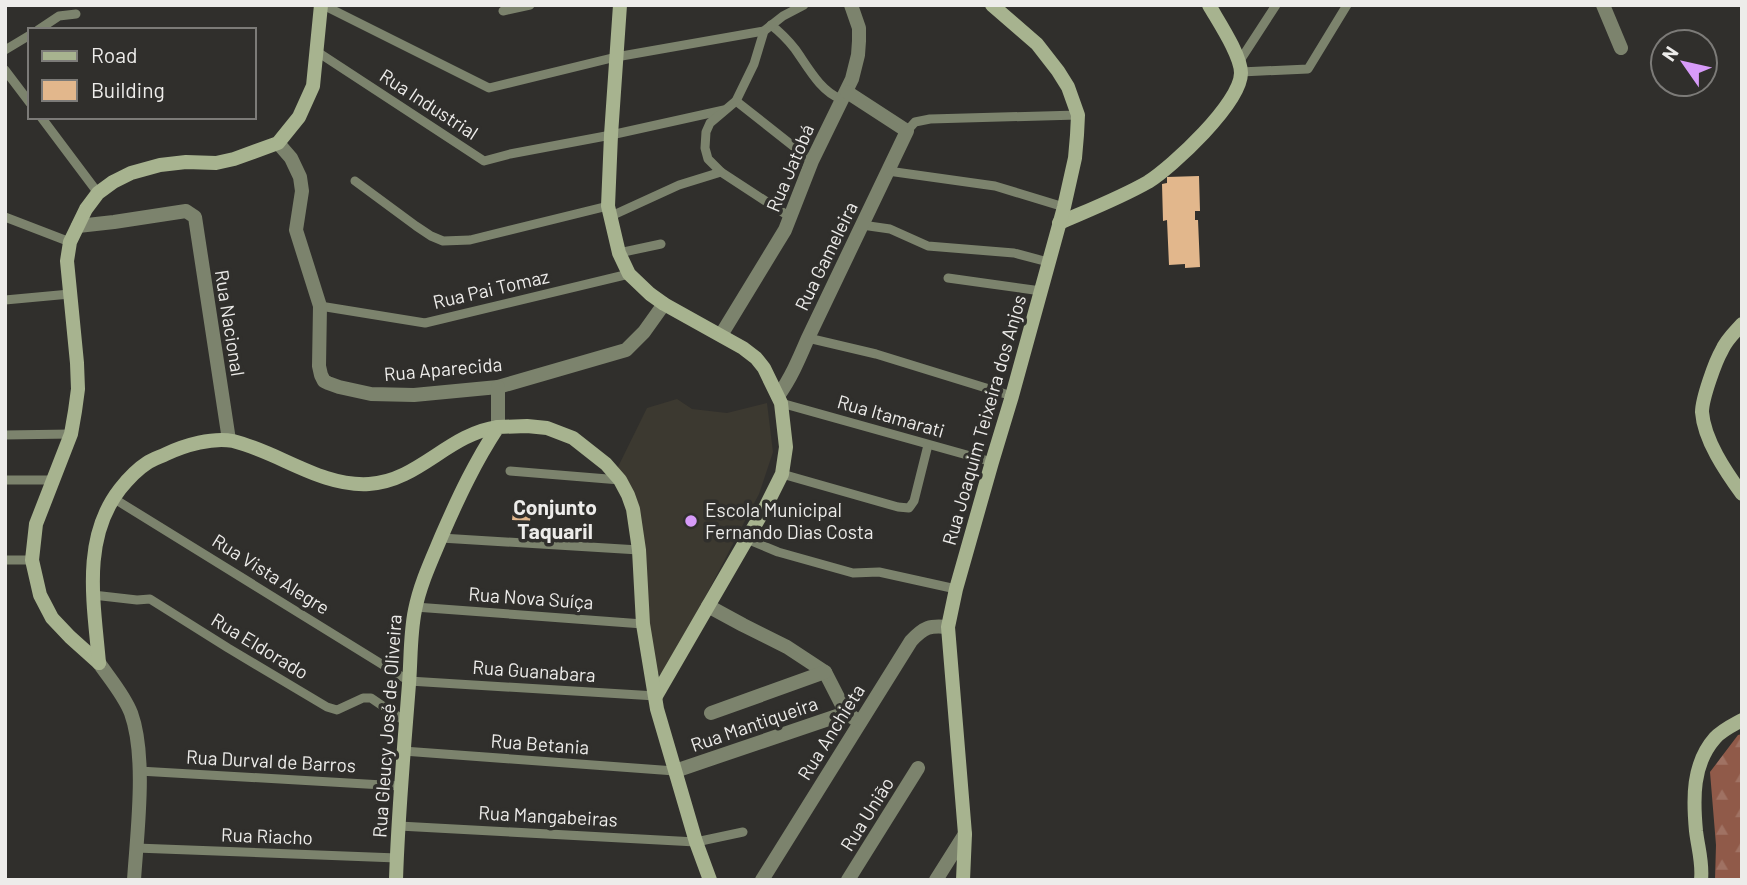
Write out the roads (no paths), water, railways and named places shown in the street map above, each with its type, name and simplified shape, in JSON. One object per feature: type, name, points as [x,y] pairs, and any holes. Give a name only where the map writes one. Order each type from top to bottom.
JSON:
[{"type":"street","points":[[134,880],[139,771],[137,735],[131,714],[99,663],[69,638],[52,618],[40,595],[32,560],[36,524],[71,434],[78,389],[67,261],[70,242],[86,209],[98,193],[131,173],[160,165],[216,163],[278,143],[299,117],[313,86],[322,5]]},
{"type":"street","points":[[620,5],[609,211],[619,253],[629,274],[650,294],[756,358],[768,375],[779,400],[786,447],[782,474],[766,506],[656,696]]},
{"type":"street","name":"Rua Jatobá","points":[[721,335],[785,230],[844,95],[858,55],[859,28],[852,5]]},
{"type":"street","name":"Rua Joaquim Teixeira dos Anjos","points":[[963,880],[965,834],[948,627],[956,589],[1013,396],[1064,207],[1075,158],[1078,116],[1068,87],[1049,59],[1037,44],[992,5]]},
{"type":"street","points":[[1059,223],[1116,199],[1150,180],[1173,162],[1233,98],[1239,83],[1240,67],[1227,36],[1209,5]]},
{"type":"street","points":[[1603,5],[1620,48]]},
{"type":"street","points":[[844,95],[907,131]]},
{"type":"street","name":"Rua Gameleira","points":[[779,400],[907,131]]},
{"type":"street","name":"Rua Aparecida","points":[[278,143],[300,177],[302,191],[296,230],[320,306],[319,366],[324,381],[328,383],[371,394],[414,395],[498,387],[626,350],[644,332],[664,304]]},
{"type":"street","name":"Rua Nacional","points":[[78,226],[186,211],[195,217],[229,440]]},
{"type":"street","points":[[1742,324],[1722,348],[1702,410],[1709,438],[1727,474],[1742,494]]},
{"type":"street","points":[[498,387],[498,427]]},
{"type":"street","points":[[99,663],[93,595],[95,544],[103,520],[113,498],[130,477],[147,463],[171,451],[201,442],[229,440],[253,447],[332,480],[372,484],[394,479],[419,467],[469,434],[484,429],[527,426],[563,433],[596,454],[620,480],[633,509],[639,550],[643,624],[661,726],[710,880]]},
{"type":"street","name":"Rua Gleucy José de Oliveira","points":[[396,880],[402,751],[415,607],[430,561],[468,476],[498,427]]},
{"type":"street","points":[[708,606],[788,647],[825,672],[846,713],[860,722]]},
{"type":"street","name":"Rua Anchieta","points":[[762,880],[911,641],[928,627],[948,627]]},
{"type":"street","points":[[712,713],[825,672]]},
{"type":"street","name":"Rua Mantiqueira","points":[[675,771],[846,713]]},
{"type":"street","points":[[1701,880],[1695,780],[1701,760],[1715,738],[1742,720]]},
{"type":"street","name":"Rua União","points":[[848,880],[918,768]]},
{"type":"street","points":[[936,880],[965,834]]},
{"type":"lane","points":[[322,5],[489,88],[616,57],[768,28],[804,5]]},
{"type":"lane","points":[[503,11],[530,5]]},
{"type":"lane","points":[[1276,5],[1240,67],[1308,69],[1347,5]]},
{"type":"lane","points":[[41,28],[59,16],[76,14]]},
{"type":"lane","points":[[768,28],[789,42],[821,85],[834,96],[844,95]]},
{"type":"lane","points":[[768,28],[736,101],[710,122],[705,148],[708,159],[721,172],[790,217]]},
{"type":"lane","points":[[5,50],[28,36]]},
{"type":"lane","name":"Rua Industrial","points":[[316,51],[484,161],[724,110]]},
{"type":"lane","points":[[5,70],[28,100]]},
{"type":"lane","points":[[736,101],[813,161]]},
{"type":"lane","points":[[907,131],[915,122],[930,119],[1078,116]]},
{"type":"lane","points":[[42,119],[98,193]]},
{"type":"lane","points":[[888,171],[995,186],[1064,207]]},
{"type":"lane","points":[[355,181],[416,226],[443,241],[471,240],[609,211],[721,172]]},
{"type":"lane","points":[[5,217],[70,242]]},
{"type":"lane","points":[[862,225],[890,229],[928,246],[1014,253],[1048,262]]},
{"type":"lane","points":[[619,253],[661,244]]},
{"type":"lane","name":"Rua Pai Tomaz","points":[[320,306],[425,323],[629,274]]},
{"type":"lane","points":[[948,278],[1041,291]]},
{"type":"lane","points":[[5,300],[70,294]]},
{"type":"lane","points":[[808,338],[877,354],[1013,396]]},
{"type":"lane","name":"Rua Itamarati","points":[[779,400],[992,462]]},
{"type":"lane","points":[[5,435],[71,434]]},
{"type":"lane","points":[[782,474],[909,508],[914,500],[928,445]]},
{"type":"lane","points":[[510,471],[620,480]]},
{"type":"lane","points":[[5,480],[54,480]]},
{"type":"lane","name":"Rua Vista Alegre","points":[[113,498],[410,681]]},
{"type":"lane","points":[[441,538],[639,550]]},
{"type":"lane","points":[[747,539],[778,552],[853,573],[879,572],[956,589]]},
{"type":"lane","points":[[5,560],[32,560]]},
{"type":"lane","name":"Rua Eldorado","points":[[93,595],[150,599],[327,706],[337,710],[363,698],[371,698],[406,722]]},
{"type":"lane","name":"Rua Nova Suíça","points":[[415,607],[643,624]]},
{"type":"lane","name":"Rua Guanabara","points":[[410,681],[656,696]]},
{"type":"lane","name":"Rua Betania","points":[[402,751],[675,771]]},
{"type":"lane","name":"Rua Durval de Barros","points":[[139,771],[400,786]]},
{"type":"lane","name":"Rua Mangabeiras","points":[[398,826],[696,842],[743,832]]},
{"type":"lane","name":"Rua Riacho","points":[[136,848],[397,858]]},
{"type":"place","name":"Escola Municipal Fernando Dias Costa","points":[[691,521]]},
{"type":"district","name":"Conjunto Taquaril","points":[[555,520]]}]
